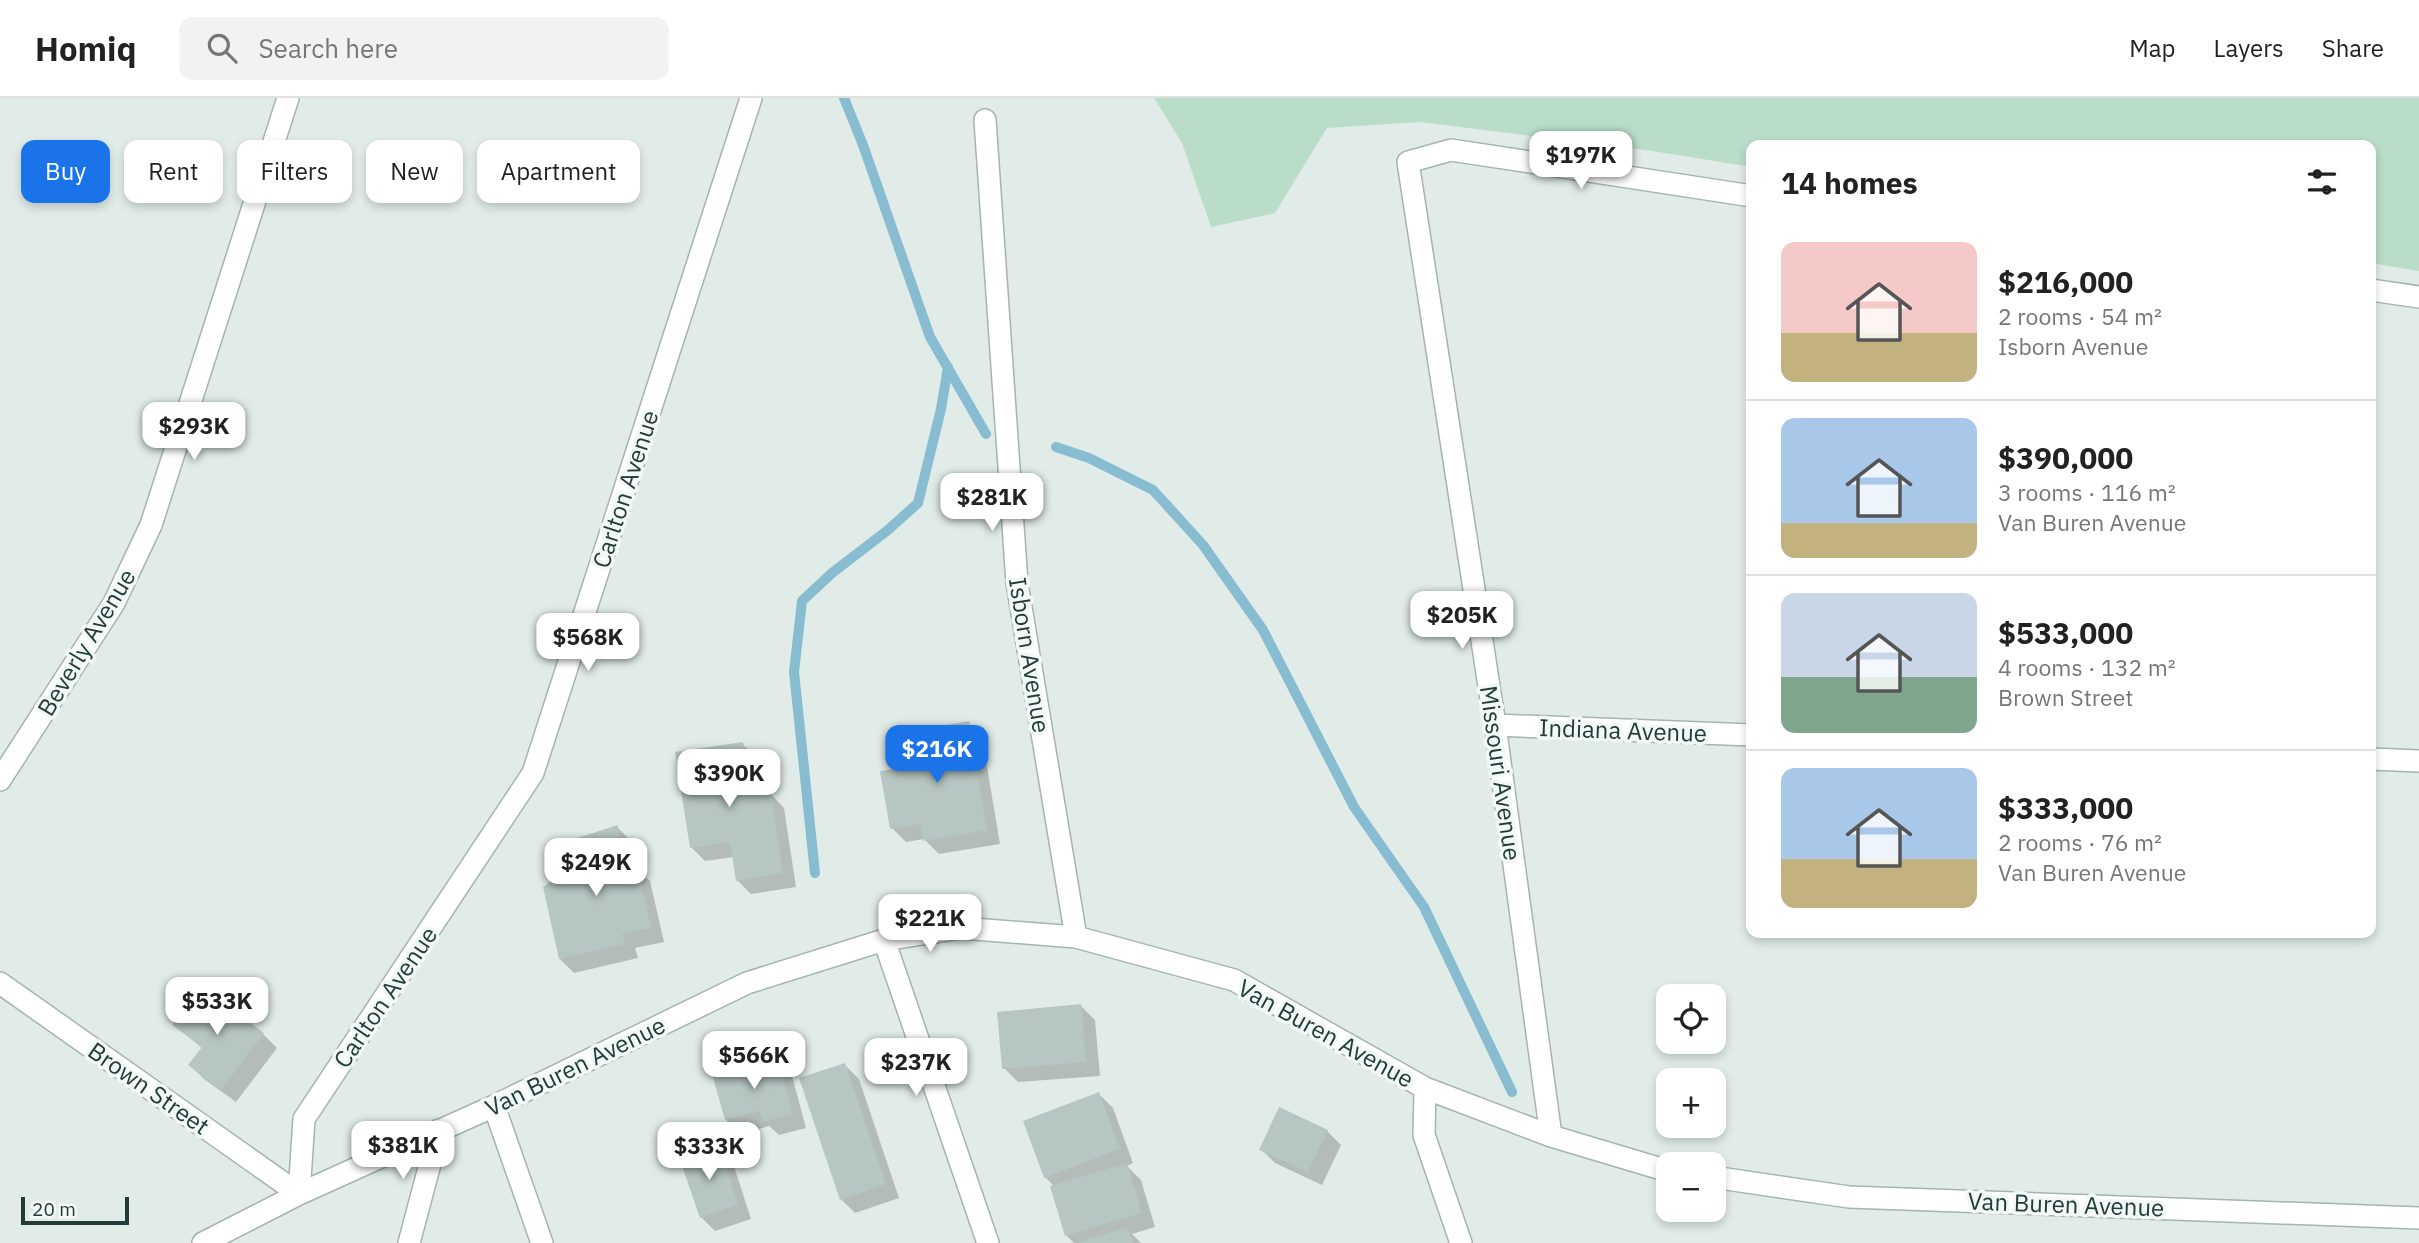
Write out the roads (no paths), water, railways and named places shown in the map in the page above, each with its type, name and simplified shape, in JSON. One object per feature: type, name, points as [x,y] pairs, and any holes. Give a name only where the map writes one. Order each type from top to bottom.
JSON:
[{"type":"street","name":"Beverly Avenue","points":[[0,780],[114,603],[151,525],[288,98]]},
{"type":"street","name":"Carlton Avenue","points":[[299,1194],[304,1119],[533,773],[751,98]]},
{"type":"street","name":"Isborn Avenue","points":[[985,120],[1017,583],[1076,937]]},
{"type":"street","name":"Missouri Avenue","points":[[1551,1136],[1495,725],[1408,162],[1451,150],[1746,195]]},
{"type":"street","points":[[2376,291],[2419,298]]},
{"type":"street","name":"Indiana Avenue","points":[[1495,725],[1746,735]]},
{"type":"street","points":[[2376,759],[2419,761]]},
{"type":"street","name":"Van Buren Avenue","points":[[202,1243],[299,1194],[494,1106],[747,982],[884,940],[961,928],[1076,937],[1234,980],[1425,1088],[1551,1136],[1656,1167]]},
{"type":"street","points":[[884,940],[988,1243]]},
{"type":"street","name":"Brown Street","points":[[0,983],[299,1194]]},
{"type":"street","points":[[1425,1088],[1424,1135],[1461,1243]]},
{"type":"street","points":[[494,1106],[542,1243]]},
{"type":"street","points":[[409,1243],[439,1130]]},
{"type":"street","name":"Van Buren Avenue","points":[[1726,1179],[1849,1197],[2419,1218]]},
{"type":"waterway","points":[[844,98],[930,337],[986,434]]},
{"type":"waterway","points":[[815,873],[794,672],[802,601],[918,503],[941,409],[948,367]]},
{"type":"waterway","points":[[1056,447],[1089,458],[1153,490],[1203,545],[1263,630],[1354,807],[1424,907],[1512,1092]]}]
